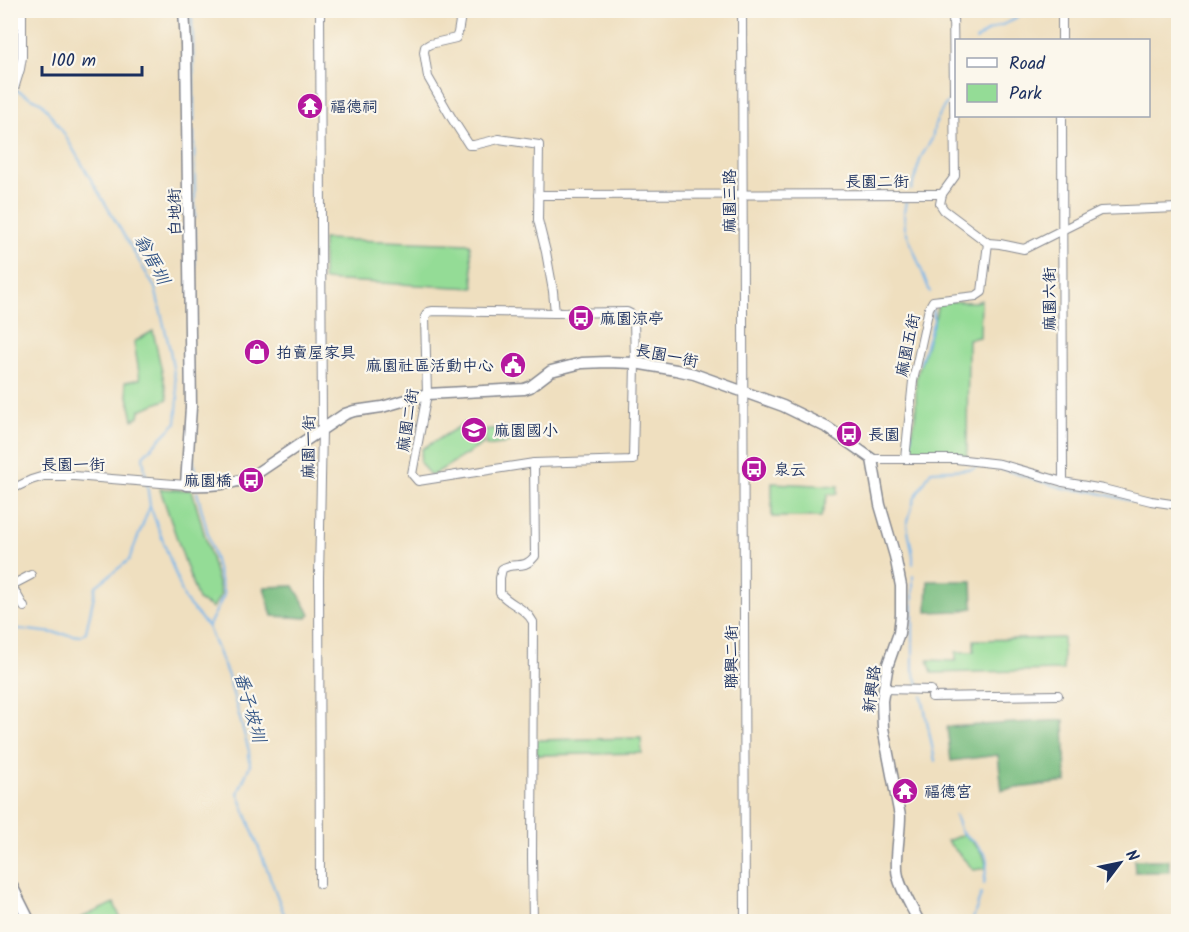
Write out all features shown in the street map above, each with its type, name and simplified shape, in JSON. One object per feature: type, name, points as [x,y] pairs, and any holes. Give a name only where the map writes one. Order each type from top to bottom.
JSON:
[{"type":"street","points":[[11,99],[22,57],[22,10]]},
{"type":"street","name":"白地街","points":[[184,10],[191,396],[186,485]]},
{"type":"street","name":"麻園一街","points":[[320,10],[322,430],[319,576],[320,884]]},
{"type":"street","points":[[467,10],[461,15],[456,38],[425,47],[428,77],[470,145],[499,139],[539,145],[538,220],[546,252],[555,313],[627,312],[634,318],[633,460],[534,463],[535,556],[524,566],[507,565],[502,569],[500,578],[500,593],[506,600],[530,615],[533,622],[533,921]]},
{"type":"street","name":"麻園三路","points":[[742,10],[744,392]]},
{"type":"street","points":[[953,10],[955,176],[942,194],[941,207],[988,243],[1024,249],[1100,211],[1179,208]]},
{"type":"street","points":[[1062,10],[1062,39]]},
{"type":"street","name":"麻園六街","points":[[1062,117],[1064,482]]},
{"type":"street","name":"長園二街","points":[[538,195],[942,194]]},
{"type":"street","name":"麻園五街","points":[[905,459],[913,381],[929,308],[933,301],[976,296],[982,292],[988,243]]},
{"type":"street","name":"麻園二街","points":[[534,463],[418,481],[412,474],[427,394],[425,317],[428,312],[433,311],[555,313]]},
{"type":"street","name":"長園一街","points":[[10,490],[44,476],[215,486],[236,482],[251,477],[268,467],[345,414],[354,411],[382,408],[427,394],[530,387],[551,371],[582,363],[607,362],[635,363],[694,374],[783,406],[828,428],[872,459]]},
{"type":"street","name":"聯興二街","points":[[744,392],[745,921]]},
{"type":"street","points":[[872,459],[956,459],[1000,464],[1064,482],[1179,505]]},
{"type":"street","name":"新興路","points":[[872,459],[880,505],[896,556],[902,586],[898,633],[883,689],[883,728],[900,816],[897,870],[919,921]]},
{"type":"street","points":[[24,607],[11,585],[32,574]]},
{"type":"street","points":[[883,689],[932,693],[1058,695]]},
{"type":"street","points":[[10,882],[30,921]]},
{"type":"green space","points":[[323,239],[470,244],[474,288],[323,280]]},
{"type":"green space","points":[[981,300],[980,337],[968,339],[967,457],[913,449],[910,447],[916,411],[916,379],[938,301],[976,302]]},
{"type":"green space","points":[[153,331],[168,399],[140,410],[139,417],[133,420],[125,382],[140,379],[134,342]]},
{"type":"green space","points":[[465,423],[477,428],[483,444],[431,476],[420,462],[422,449]]},
{"type":"green space","points":[[507,427],[509,443],[486,446],[484,430]]},
{"type":"green space","points":[[772,483],[838,486],[837,494],[828,494],[821,517],[772,517]]},
{"type":"green space","points":[[160,489],[192,490],[221,594],[213,608],[198,600]]},
{"type":"green space","points":[[928,581],[972,581],[973,608],[927,612]]},
{"type":"green space","points":[[294,586],[310,614],[307,618],[272,616],[264,587]]},
{"type":"green space","points":[[1063,638],[1063,670],[932,673],[928,660],[956,661],[956,652],[974,652],[974,640]]},
{"type":"green space","points":[[1064,720],[1066,782],[1002,790],[998,755],[951,761],[947,727]]},
{"type":"green space","points":[[641,738],[642,753],[537,755],[536,740]]},
{"type":"green space","points":[[964,834],[982,853],[986,868],[974,870],[947,841]]},
{"type":"green space","points":[[1134,860],[1169,860],[1169,872],[1135,872]]},
{"type":"green space","points":[[114,903],[120,917],[111,922],[74,921]]},
{"type":"waterway","points":[[191,10],[194,121]]},
{"type":"waterway","points":[[977,39],[988,31],[1012,21],[1024,10]]},
{"type":"waterway","name":"翁厝圳","points":[[10,87],[42,103],[63,132],[155,288],[170,350],[178,398],[176,423],[143,456],[146,479]]},
{"type":"waterway","points":[[911,190],[921,157],[932,139],[935,124],[950,99],[950,94]]},
{"type":"waterway","points":[[194,132],[195,218]]},
{"type":"waterway","points":[[906,201],[905,228],[930,292]]},
{"type":"waterway","points":[[195,229],[195,309]]},
{"type":"waterway","points":[[920,364],[934,320],[932,309]]},
{"type":"waterway","points":[[911,432],[911,450]]},
{"type":"waterway","points":[[193,459],[196,479]]},
{"type":"waterway","points":[[978,465],[1002,469],[1066,489],[1091,491],[1162,508]]},
{"type":"waterway","points":[[913,564],[907,525],[914,499],[931,471],[972,469],[977,466]]},
{"type":"waterway","name":"番子坡圳","points":[[147,484],[150,506],[185,600],[208,627],[228,676],[249,751],[250,765],[238,793],[287,922]]},
{"type":"waterway","points":[[197,492],[224,595],[208,627]]},
{"type":"waterway","points":[[10,628],[80,636],[86,632],[96,586],[129,560],[150,506]]},
{"type":"waterway","points":[[913,576],[913,670],[920,688]]},
{"type":"waterway","points":[[922,696],[935,761]]},
{"type":"waterway","points":[[955,815],[961,832],[976,843],[986,856],[984,884]]},
{"type":"waterway","points":[[972,922],[981,894]]},
{"type":"waterway","points":[[1175,922],[1178,916]]},
{"type":"place","name":"福德祠","points":[[310,106]]},
{"type":"place","name":"麻園涼亭","points":[[581,318]]},
{"type":"place","name":"拍賣屋家具","points":[[257,352]]},
{"type":"place","name":"麻園社區活動中心","points":[[513,365]]},
{"type":"place","name":"麻園國小","points":[[474,430]]},
{"type":"place","name":"長園","points":[[849,434]]},
{"type":"place","name":"泉云","points":[[754,469]]},
{"type":"place","name":"麻園橋","points":[[251,480]]},
{"type":"place","name":"福德宮","points":[[905,791]]}]
